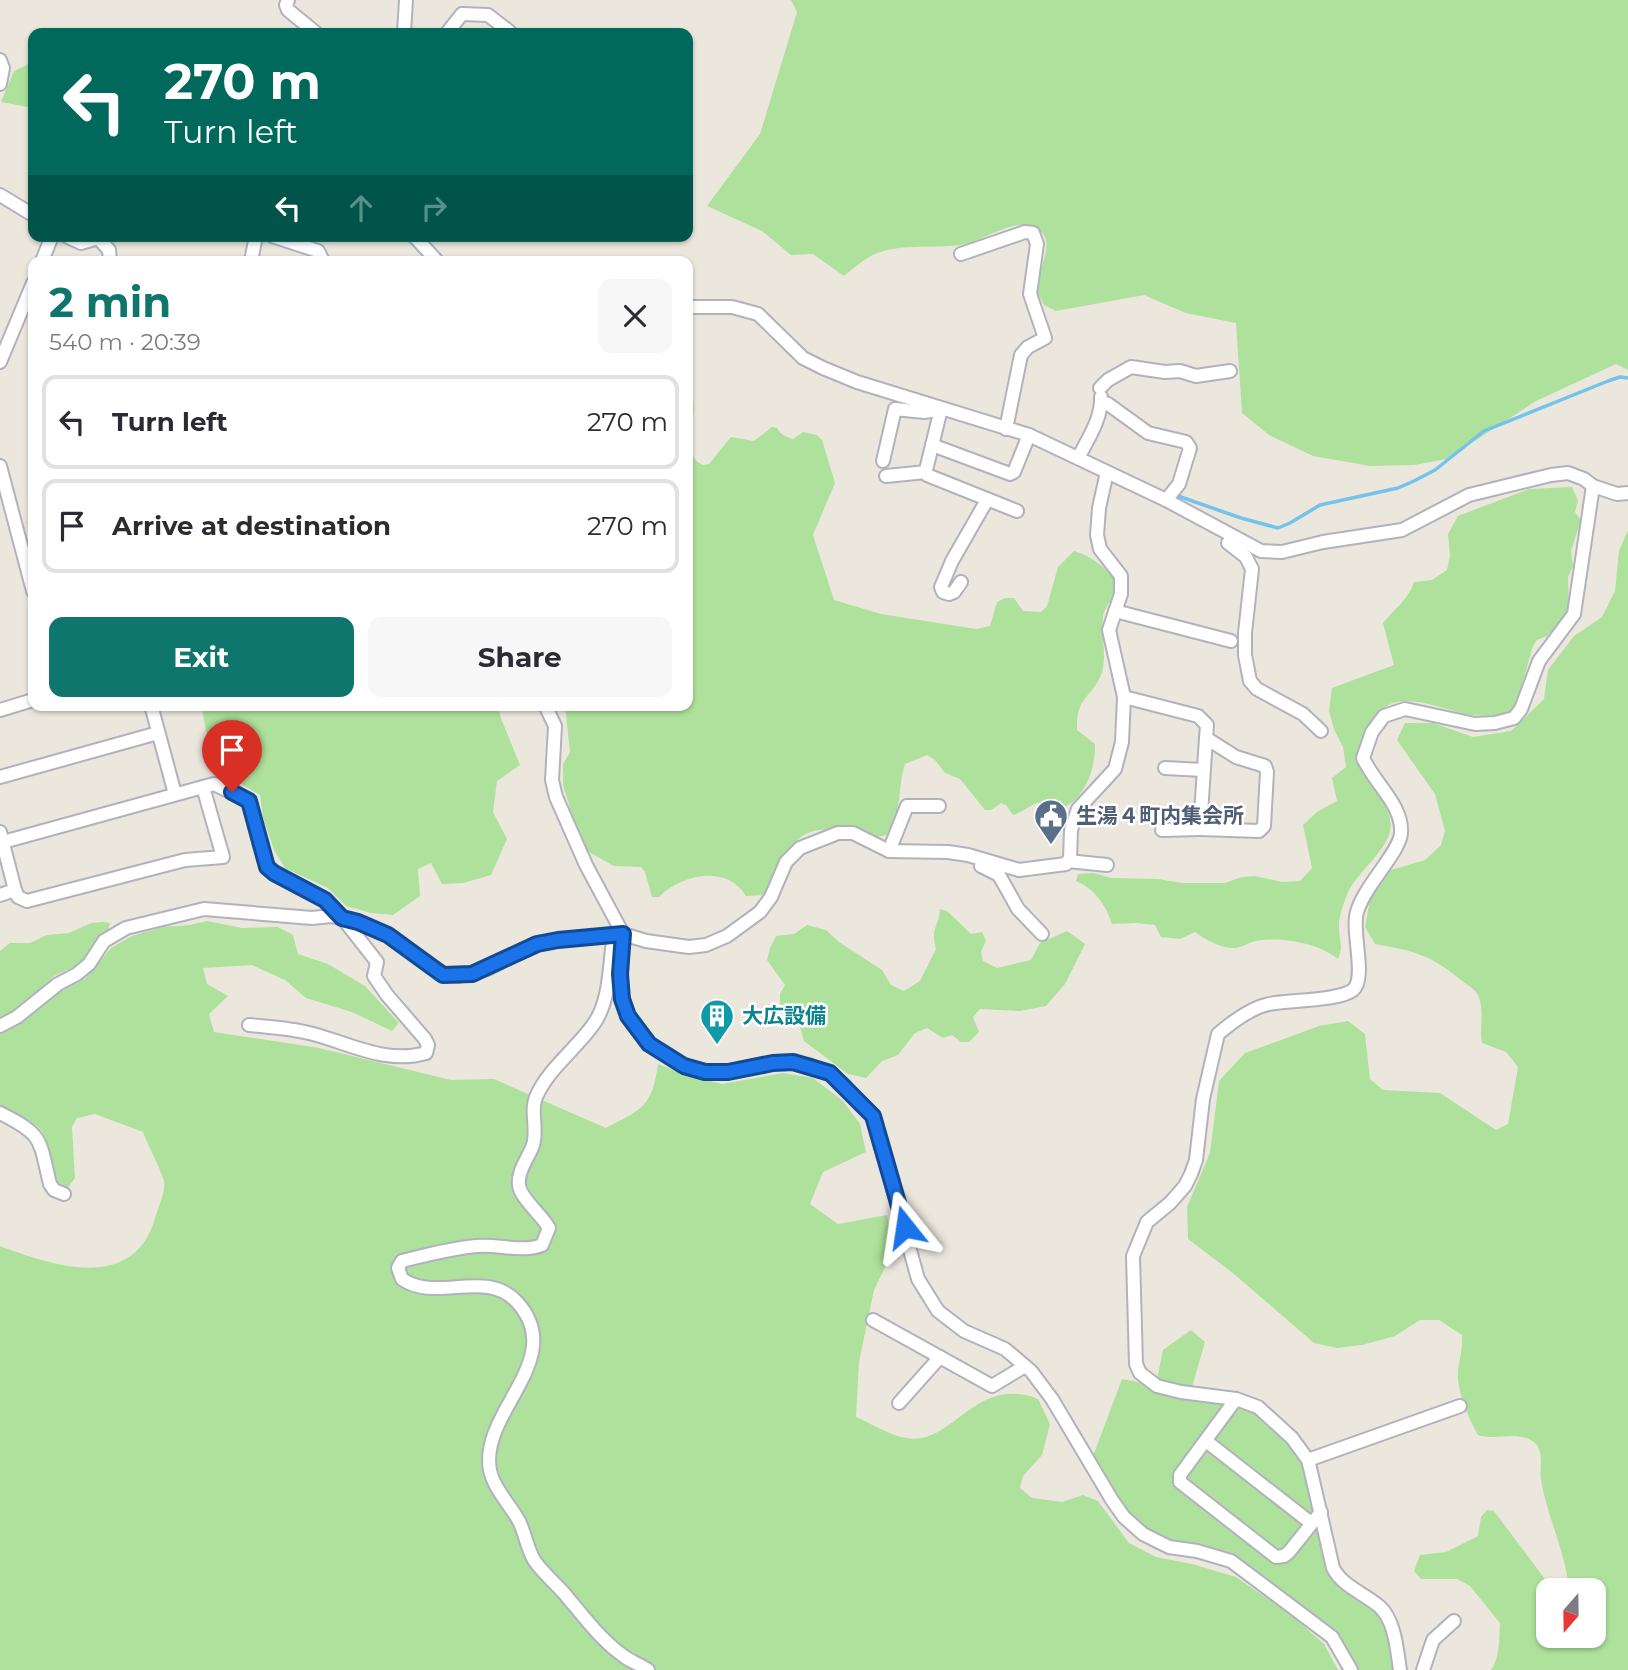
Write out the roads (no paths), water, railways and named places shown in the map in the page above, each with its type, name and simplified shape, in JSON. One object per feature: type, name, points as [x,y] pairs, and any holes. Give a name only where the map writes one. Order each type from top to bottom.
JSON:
[{"type":"street","points":[[288,0],[288,10],[310,28]]},
{"type":"street","points":[[404,28],[406,0]]},
{"type":"street","points":[[451,28],[462,13],[488,15],[505,28]]},
{"type":"street","points":[[0,60],[3,68],[0,84]]},
{"type":"street","points":[[0,195],[28,208]]},
{"type":"street","points":[[961,254],[1025,232],[1033,233],[1036,237],[1030,294],[1045,338],[1028,347],[1021,355],[1006,429]]},
{"type":"street","points":[[290,242],[318,251],[320,256]]},
{"type":"street","points":[[420,242],[432,256]]},
{"type":"street","points":[[0,362],[6,333],[28,292]]},
{"type":"street","points":[[693,307],[732,307],[758,314],[803,358],[857,382],[1029,435],[1166,500],[1249,547],[1261,551],[1282,552],[1323,542],[1402,530],[1469,495],[1550,475],[1568,473],[1593,486],[1617,494],[1628,493]]},
{"type":"street","points":[[1078,458],[1096,422],[1101,402],[1099,387],[1108,380],[1131,367],[1166,372],[1180,371],[1196,376],[1230,371]]},
{"type":"street","points":[[1101,402],[1108,404],[1147,433],[1186,442],[1189,448],[1184,471],[1179,484],[1166,500]]},
{"type":"street","points":[[883,461],[895,409],[924,412],[941,409]]},
{"type":"street","points":[[941,409],[926,472],[931,479],[1017,512]]},
{"type":"street","points":[[932,445],[1010,474],[1014,472],[1029,435]]},
{"type":"street","points":[[0,466],[27,543]]},
{"type":"street","points":[[886,475],[926,472]]},
{"type":"street","points":[[1068,861],[1071,830],[1078,809],[1115,769],[1120,752],[1124,697],[1110,630],[1121,594],[1121,576],[1100,548],[1097,535],[1100,500],[1107,472]]},
{"type":"street","points":[[1400,1670],[1393,1631],[1382,1608],[1338,1578],[1330,1558],[1308,1460],[1281,1427],[1258,1408],[1236,1399],[1157,1386],[1140,1373],[1136,1364],[1133,1256],[1147,1222],[1170,1203],[1185,1186],[1191,1174],[1196,1160],[1203,1098],[1218,1034],[1249,1012],[1267,1004],[1330,996],[1353,989],[1360,979],[1355,915],[1363,893],[1395,851],[1401,835],[1396,808],[1371,775],[1363,758],[1372,732],[1384,716],[1405,709],[1475,724],[1514,718],[1521,709],[1539,661],[1574,614],[1593,486]]},
{"type":"street","points":[[961,582],[954,592],[949,594],[943,592],[941,587],[952,561],[987,500]]},
{"type":"street","points":[[1213,526],[1212,533],[1240,551],[1251,563],[1245,633],[1245,655],[1250,681],[1257,689],[1303,714],[1321,731]]},
{"type":"street","points":[[1115,611],[1231,641]]},
{"type":"street","points":[[1124,697],[1198,716],[1207,725],[1200,829]]},
{"type":"street","points":[[0,710],[28,702]]},
{"type":"street","points":[[152,711],[175,794]]},
{"type":"street","points":[[548,711],[555,726],[552,780],[556,797],[586,865],[623,934],[620,974],[622,999],[628,1016],[649,1044],[684,1066],[705,1072],[728,1072],[773,1063],[809,1065],[830,1073],[873,1116],[918,1279],[938,1311],[964,1331],[1005,1349],[1025,1366],[1052,1399],[1124,1517],[1143,1534],[1169,1547],[1197,1551],[1231,1561],[1332,1636],[1351,1670]]},
{"type":"street","points":[[0,777],[158,733]]},
{"type":"street","points":[[1163,830],[1256,832],[1264,826],[1265,766],[1236,757],[1206,738]]},
{"type":"street","points":[[1165,768],[1203,770]]},
{"type":"street","points":[[203,787],[223,858],[185,860],[27,901],[18,897],[15,890],[1,837],[214,783],[249,801],[267,867],[325,900],[342,918],[377,962],[374,976],[428,1045],[426,1054],[415,1056],[366,1053],[307,1032],[249,1025]]},
{"type":"street","points":[[889,851],[907,800],[940,806]]},
{"type":"street","points":[[0,1026],[18,1017],[58,984],[77,974],[89,964],[104,941],[126,928],[204,909],[342,918],[388,935],[443,975],[472,974],[537,944],[558,940],[623,934],[646,941],[689,947],[706,945],[727,936],[760,912],[771,897],[786,862],[800,849],[838,833],[853,833],[889,851],[939,851],[968,855],[1019,870],[1066,864],[1068,861],[1107,865]]},
{"type":"street","points":[[939,851],[946,856],[993,870],[999,875],[1018,909],[1042,934]]},
{"type":"street","points":[[0,895],[15,890]]},
{"type":"street","points":[[623,934],[613,942],[606,995],[594,1024],[562,1058],[534,1100],[534,1143],[518,1182],[521,1192],[544,1217],[549,1228],[542,1245],[527,1249],[497,1245],[476,1246],[402,1261],[398,1268],[402,1279],[420,1289],[475,1285],[507,1293],[522,1308],[531,1326],[534,1346],[530,1362],[491,1446],[490,1472],[519,1522],[534,1560],[607,1641],[626,1658],[648,1670]]},
{"type":"street","points":[[0,1113],[22,1125],[40,1140],[50,1184],[64,1194]]},
{"type":"street","points":[[873,1320],[992,1386],[1025,1366]]},
{"type":"street","points":[[900,1404],[940,1357]]},
{"type":"street","points":[[1236,1399],[1180,1475],[1180,1482],[1276,1557],[1284,1556],[1321,1512]]},
{"type":"street","points":[[1308,1460],[1460,1406]]},
{"type":"street","points":[[1206,1441],[1311,1523]]},
{"type":"street","points":[[1423,1670],[1433,1640],[1454,1621]]},
{"type":"waterway","points":[[1178,496],[1278,528],[1320,505],[1398,488],[1435,470],[1484,431],[1608,381],[1620,377],[1628,378]]},
{"type":"place","name":"生湯４町内集会所","points":[[1051,846]]},
{"type":"place","name":"大広設備","points":[[717,1046]]}]
